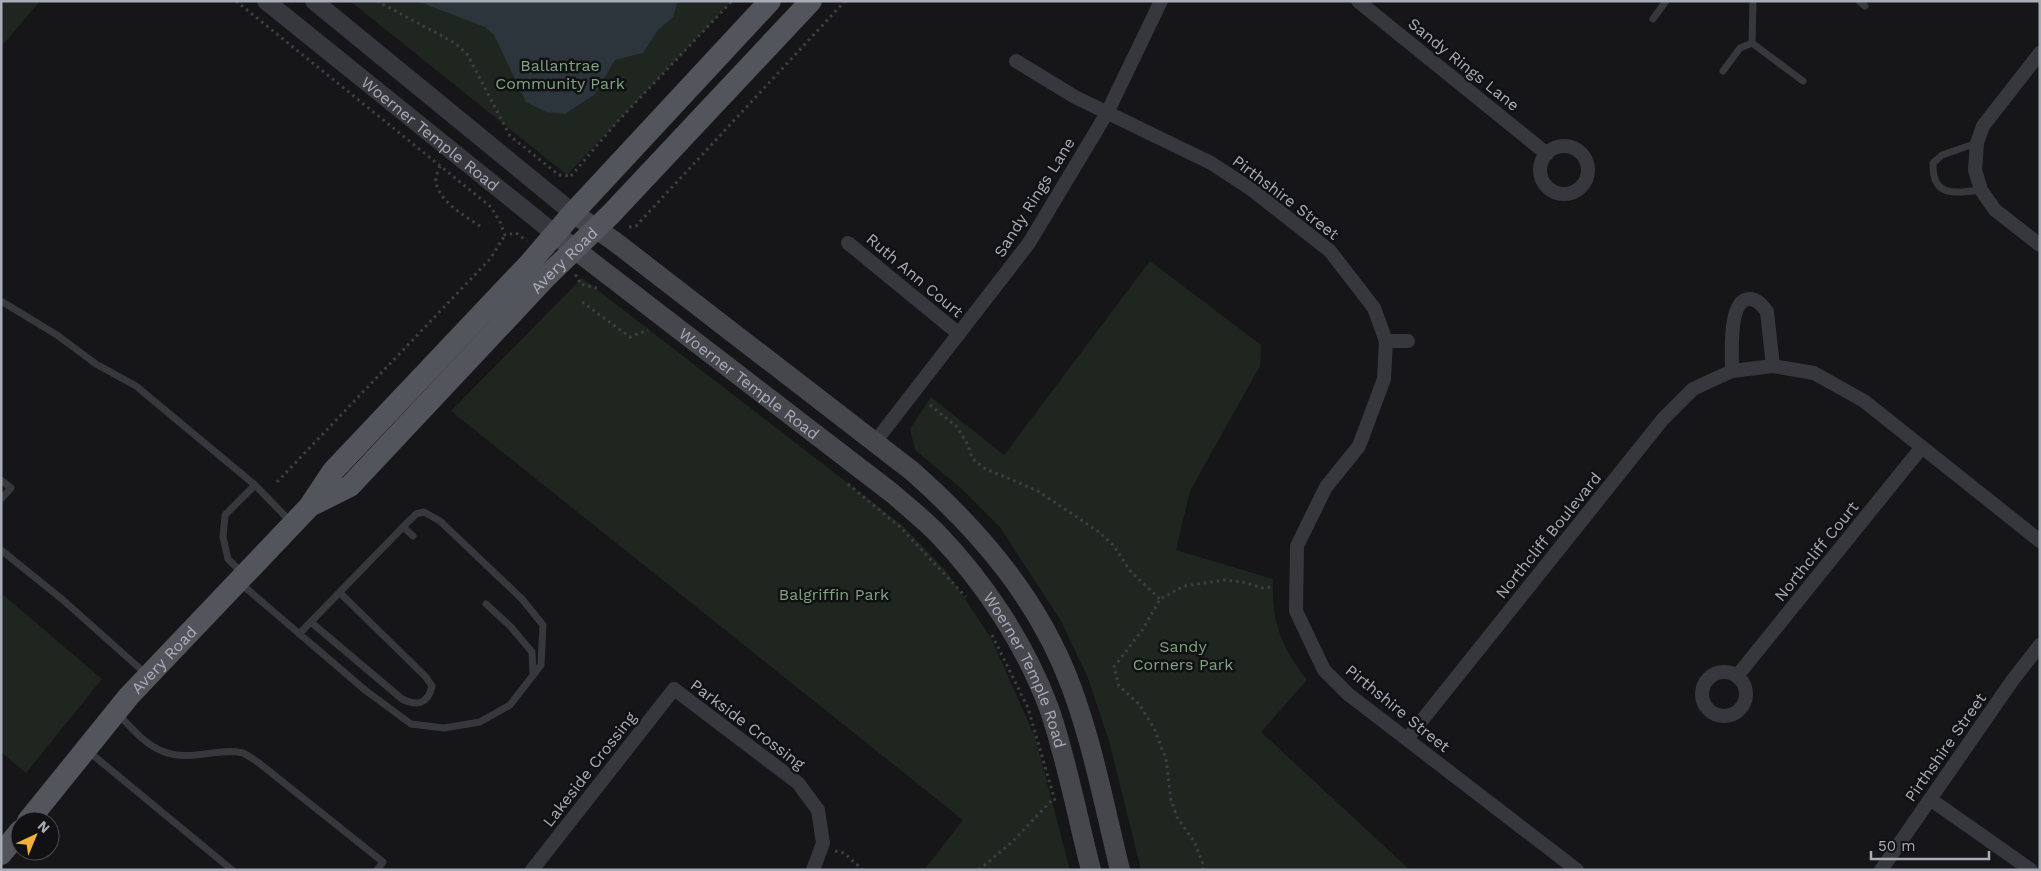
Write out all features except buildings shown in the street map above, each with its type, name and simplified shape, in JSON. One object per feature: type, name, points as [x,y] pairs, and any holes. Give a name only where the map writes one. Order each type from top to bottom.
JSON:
[{"type":"main road","name":"Avery Road","points":[[36,811],[116,712],[148,676],[309,507],[333,471],[548,242],[770,1]]},
{"type":"main road","name":"Avery Road","points":[[309,507],[350,486],[540,283],[596,229],[811,1]]},
{"type":"main road","name":"Woerner Temple Road","points":[[573,213],[912,471],[949,504],[987,544],[1019,586],[1046,631],[1070,685],[1085,728],[1120,870]]},
{"type":"main road","name":"Woerner Temple Road","points":[[548,242],[892,492],[936,532],[966,565],[994,603],[1027,660],[1048,707],[1058,737],[1090,870]]},
{"type":"main road","points":[[1,854],[10,843]]},
{"type":"street","name":"Woerner Temple Road","points":[[266,1],[548,242]]},
{"type":"street","name":"Woerner Temple Road","points":[[314,1],[573,213]]},
{"type":"street","name":"Sandy Rings Lane","points":[[875,442],[1029,243],[1107,113],[1161,1]]},
{"type":"street","name":"Sandy Rings Lane","points":[[1358,1],[1547,154]]},
{"type":"street","points":[[2040,53],[1983,126],[1977,144],[1975,170],[1981,190],[1995,210],[2040,245]]},
{"type":"street","name":"Pirthshire Street","points":[[1016,61],[1075,97],[1211,163],[1251,189],[1330,251],[1374,308],[1386,341],[1384,379],[1359,446],[1326,487],[1296,546],[1296,611],[1324,670],[1348,694],[1407,739],[1561,865],[1576,870]]},
{"type":"street","name":"Ruth Ann Court","points":[[848,243],[959,334]]},
{"type":"street","points":[[1732,371],[1735,312],[1739,302],[1746,299],[1754,300],[1762,305],[1767,312],[1773,366]]},
{"type":"street","points":[[1386,341],[1408,341]]},
{"type":"street","name":"Northcliff Boulevard","points":[[1407,739],[1663,419],[1694,389],[1732,371],[1773,366],[1814,374],[1864,401],[2040,541]]},
{"type":"street","name":"Northcliff Court","points":[[1737,676],[1922,447]]},
{"type":"street","name":"Pirthshire Street","points":[[1881,870],[2012,681],[2040,645]]},
{"type":"street","name":"Parkside Crossing","points":[[674,689],[798,783],[818,810],[823,843],[813,870]]},
{"type":"street","name":"Lakeside Crossing","points":[[532,870],[674,689]]},
{"type":"street","points":[[1930,799],[2031,870]]},
{"type":"lane","points":[[1653,19],[1666,1]]},
{"type":"lane","points":[[1752,1],[1752,43]]},
{"type":"lane","points":[[1723,71],[1740,48],[1752,43]]},
{"type":"lane","points":[[1752,43],[1803,81]]},
{"type":"lane","points":[[1977,144],[1942,155],[1933,163],[1933,176],[1937,186],[1946,192],[1981,190]]},
{"type":"lane","points":[[1,301],[57,335],[96,364],[136,386],[255,485],[293,524]]},
{"type":"lane","points":[[1,480],[10,488],[1,499]]},
{"type":"lane","points":[[255,485],[225,515],[223,537],[228,559],[241,578],[299,634],[365,690],[411,724],[444,728],[480,722],[510,705],[541,665],[543,625],[522,599],[440,521],[424,512],[416,514],[312,623],[299,634]]},
{"type":"lane","points":[[403,527],[413,536]]},
{"type":"lane","points":[[1,550],[63,600],[76,614],[148,676]]},
{"type":"lane","points":[[312,623],[402,699],[412,704],[424,702],[431,693],[432,686],[425,676],[340,593]]},
{"type":"lane","points":[[486,604],[511,627],[532,652],[533,674]]},
{"type":"lane","points":[[116,712],[146,742],[162,752],[179,756],[199,756],[228,752],[244,754],[260,763],[383,862],[377,870]]},
{"type":"lane","points":[[86,749],[232,870]]},
{"type":"path","points":[[236,1],[491,207],[505,235]]},
{"type":"path","points":[[377,1],[455,43],[467,54],[510,136],[559,175],[571,176],[617,122],[732,1]]},
{"type":"path","points":[[629,226],[636,226],[845,1]]},
{"type":"path","points":[[440,166],[436,178],[440,194],[483,228]]},
{"type":"path","points":[[277,482],[490,259],[505,235],[516,233],[548,242]]},
{"type":"path","points":[[568,257],[580,284],[600,289]]},
{"type":"path","points":[[582,302],[630,337],[648,330]]},
{"type":"path","points":[[642,324],[656,334]]},
{"type":"path","points":[[930,405],[957,427],[968,444],[972,458],[984,468],[1038,491],[1100,532],[1113,544],[1131,572],[1160,599]]},
{"type":"path","points":[[848,483],[900,526],[970,601]]},
{"type":"path","points":[[1203,870],[1204,866],[1194,843],[1177,817],[1171,800],[1166,759],[1154,728],[1139,704],[1119,686],[1114,667],[1144,629],[1160,599],[1184,586],[1225,580],[1243,582],[1263,588],[1272,587]]},
{"type":"path","points":[[988,628],[1028,708],[1056,805]]},
{"type":"path","points":[[978,870],[1012,842],[1054,798]]},
{"type":"path","points":[[821,848],[844,853],[863,870]]},
{"type":"green space","points":[[1,1],[40,1],[1,47]]},
{"type":"green space","name":"Ballantrae Community Park","points":[[350,1],[732,1],[567,175]]},
{"type":"green space","name":"Sandy Corners Park","points":[[1150,261],[1261,345],[1260,366],[1190,491],[1176,550],[1273,579],[1276,621],[1284,645],[1307,680],[1261,732],[1410,870],[1141,870],[1109,741],[1088,678],[1061,621],[1000,527],[962,489],[915,450],[910,429],[931,397],[1004,455]]},
{"type":"green space","name":"Balgriffin Park","points":[[582,278],[902,525],[947,572],[991,638],[1035,737],[1070,870],[924,870],[963,820],[451,411]]},
{"type":"green space","points":[[1,593],[102,679],[26,773],[1,752]]},
{"type":"shaded area","points":[[417,1],[678,1],[673,17],[658,30],[643,53],[615,60],[595,94],[565,114],[546,112],[526,102],[494,35],[485,27]]}]
